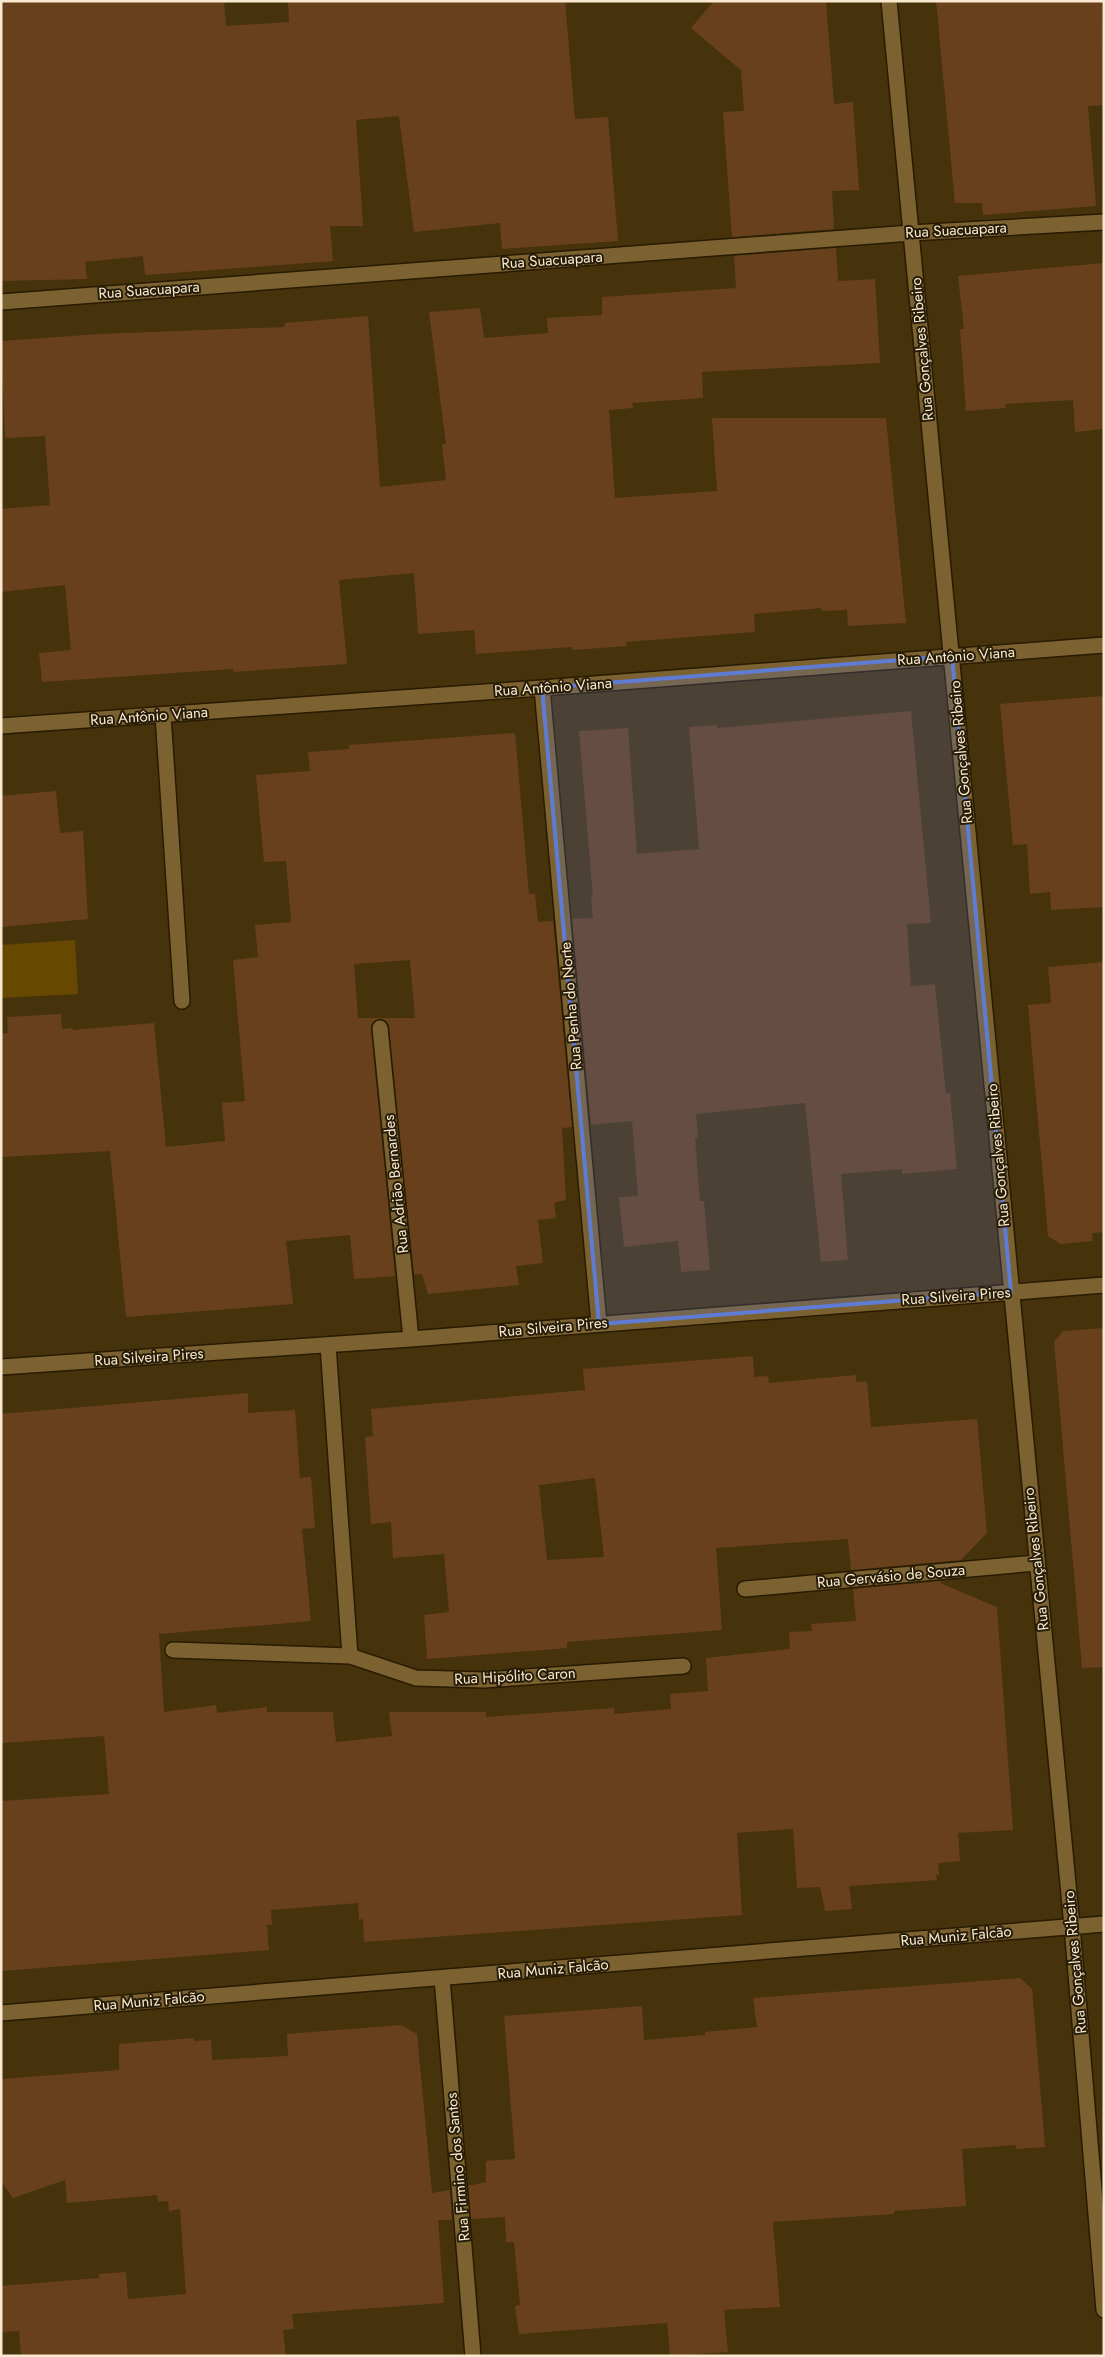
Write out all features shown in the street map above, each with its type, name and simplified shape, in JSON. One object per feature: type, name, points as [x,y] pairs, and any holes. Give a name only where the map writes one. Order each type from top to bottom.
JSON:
[{"type":"street","name":"Rua Gonçalves Ribeiro","points":[[889,1],[1072,1926],[1104,2310]]},
{"type":"street","name":"Rua Suacuapara","points":[[1,302],[911,233],[1104,222]]},
{"type":"street","name":"Rua Antônio Viana","points":[[1,726],[542,688],[1104,645]]},
{"type":"street","name":"Rua Penha do Norte","points":[[542,688],[599,1324]]},
{"type":"street","points":[[162,715],[182,1001]]},
{"type":"street","name":"Rua Adrião Bernardes","points":[[380,1028],[411,1339]]},
{"type":"street","name":"Rua Silveira Pires","points":[[1,1367],[411,1339],[1104,1285]]},
{"type":"street","points":[[328,1345],[350,1656]]},
{"type":"street","name":"Rua Gervásio de Souza","points":[[745,1589],[1036,1563]]},
{"type":"street","name":"Rua Hipólito Caron","points":[[173,1650],[350,1656],[416,1678],[484,1680],[683,1666]]},
{"type":"street","name":"Rua Muniz Falcão","points":[[1,2013],[1104,1924]]},
{"type":"street","name":"Rua Firmino dos Santos","points":[[442,1978],[473,2356]]},
{"type":"highlighted area","points":[[952,656],[1011,1292],[599,1324],[542,688]]},
{"type":"shaded area","points":[[75,940],[78,994],[1,998],[1,945]]},
{"type":"building","points":[[1,1],[224,1],[226,26],[289,22],[288,1],[565,1],[575,119],[608,117],[618,241],[502,249],[500,223],[414,232],[399,116],[356,120],[363,226],[330,226],[333,261],[145,275],[143,256],[85,262],[87,279],[1,281]]},
{"type":"building","points":[[714,1],[826,1],[834,104],[853,102],[859,190],[832,191],[834,229],[732,237],[723,112],[744,111],[741,70],[691,28]]},
{"type":"building","points":[[936,1],[1102,1],[1104,105],[1088,106],[1096,206],[983,215],[982,203],[955,203]]},
{"type":"building","points":[[836,248],[838,281],[875,279],[880,363],[702,372],[703,398],[632,403],[633,408],[609,410],[615,498],[717,491],[712,418],[886,418],[906,623],[848,626],[847,610],[822,611],[821,608],[754,614],[755,632],[626,642],[627,646],[572,650],[572,647],[476,654],[474,630],[418,634],[414,573],[339,580],[347,664],[234,672],[233,669],[42,682],[39,653],[71,650],[65,585],[1,592],[1,509],[50,505],[45,436],[5,438],[1,341],[100,334],[285,327],[285,323],[368,316],[380,487],[446,480],[442,444],[446,444],[429,312],[480,308],[484,338],[548,333],[547,318],[602,315],[602,297],[736,288],[734,256]]},
{"type":"building","points":[[1104,263],[1104,429],[1075,432],[1073,400],[1005,404],[1006,408],[966,411],[960,329],[964,329],[958,276]]},
{"type":"building","points":[[1104,696],[1104,907],[1051,910],[1050,892],[1030,894],[1027,844],[1013,845],[1000,704]]},
{"type":"building","points":[[911,711],[931,923],[907,924],[911,986],[935,984],[946,1094],[950,1093],[957,1169],[902,1174],[902,1169],[841,1174],[848,1260],[821,1262],[805,1103],[696,1114],[698,1137],[695,1138],[700,1201],[704,1201],[710,1270],[681,1272],[678,1241],[624,1247],[619,1197],[638,1196],[632,1121],[591,1125],[572,919],[593,918],[591,897],[593,897],[579,731],[628,728],[637,854],[699,849],[689,727],[717,725],[717,728]]},
{"type":"building","points":[[515,733],[529,894],[535,894],[538,922],[553,921],[572,1127],[562,1128],[566,1200],[554,1203],[556,1218],[538,1220],[543,1263],[516,1266],[519,1285],[428,1294],[422,1274],[414,1274],[389,1027],[384,1020],[379,1019],[372,1024],[371,1029],[395,1276],[354,1279],[350,1235],[286,1241],[293,1304],[126,1317],[110,1151],[1,1157],[1,1034],[8,1033],[7,1017],[61,1014],[62,1029],[73,1028],[73,1030],[154,1023],[166,1147],[225,1141],[222,1103],[245,1101],[233,960],[258,957],[255,925],[291,922],[286,861],[264,862],[256,775],[310,771],[308,752],[349,749],[349,745]],"holes":[[[410,960],[415,1018],[358,1018],[354,964]]]},
{"type":"building","points":[[56,791],[60,833],[83,831],[88,919],[1,927],[1,796]]},
{"type":"building","points":[[1104,962],[1104,1232],[1092,1233],[1093,1241],[1061,1244],[1048,1236],[1028,1005],[1051,1003],[1048,967]]},
{"type":"building","points":[[1104,1328],[1104,1667],[1082,1668],[1054,1342],[1063,1331]]},
{"type":"building","points":[[753,1356],[754,1377],[768,1376],[769,1383],[856,1375],[856,1382],[867,1381],[871,1427],[977,1419],[987,1533],[961,1560],[851,1570],[848,1539],[716,1548],[722,1630],[567,1642],[567,1648],[427,1659],[424,1615],[449,1612],[444,1554],[393,1558],[391,1522],[371,1524],[365,1437],[373,1436],[371,1409],[585,1390],[583,1369]],"holes":[[[595,1478],[604,1557],[547,1560],[539,1485]]]},
{"type":"building","points":[[248,1393],[248,1413],[295,1410],[300,1478],[311,1477],[315,1528],[302,1529],[311,1621],[159,1634],[164,1712],[216,1705],[217,1713],[267,1707],[267,1712],[333,1712],[336,1742],[392,1736],[389,1712],[486,1712],[486,1717],[614,1708],[614,1714],[671,1709],[670,1694],[708,1691],[706,1658],[790,1649],[789,1632],[812,1631],[811,1624],[856,1621],[853,1589],[942,1581],[940,1583],[997,1607],[1013,1830],[958,1833],[960,1861],[938,1863],[939,1875],[936,1875],[937,1880],[849,1886],[852,1909],[825,1911],[820,1887],[797,1888],[793,1829],[737,1833],[742,1915],[364,1942],[363,1919],[359,1920],[358,1903],[271,1910],[272,1925],[267,1925],[269,1950],[1,1971],[1,1801],[109,1794],[104,1736],[1,1743],[1,1414]]},
{"type":"building","points":[[1020,1978],[1032,1989],[1045,2147],[1016,2149],[1016,2145],[962,2149],[966,2206],[894,2211],[894,2214],[773,2222],[780,2307],[724,2310],[728,2352],[670,2356],[667,2323],[519,2334],[515,2306],[520,2305],[514,2242],[506,2242],[505,2217],[471,2219],[468,2186],[486,2182],[486,2161],[515,2159],[504,2016],[642,2006],[644,2040],[705,2035],[705,2032],[757,2027],[753,1998]]},
{"type":"building","points":[[401,2025],[417,2034],[432,2193],[450,2190],[452,2220],[438,2220],[444,2303],[292,2314],[294,2329],[283,2330],[286,2356],[21,2356],[19,2331],[1,2332],[1,2286],[99,2278],[99,2274],[126,2272],[128,2299],[186,2294],[180,2209],[169,2211],[168,2201],[158,2202],[157,2195],[67,2203],[65,2180],[13,2198],[1,2181],[1,2079],[119,2070],[119,2044],[194,2038],[194,2041],[211,2040],[212,2060],[288,2056],[287,2034]]}]
